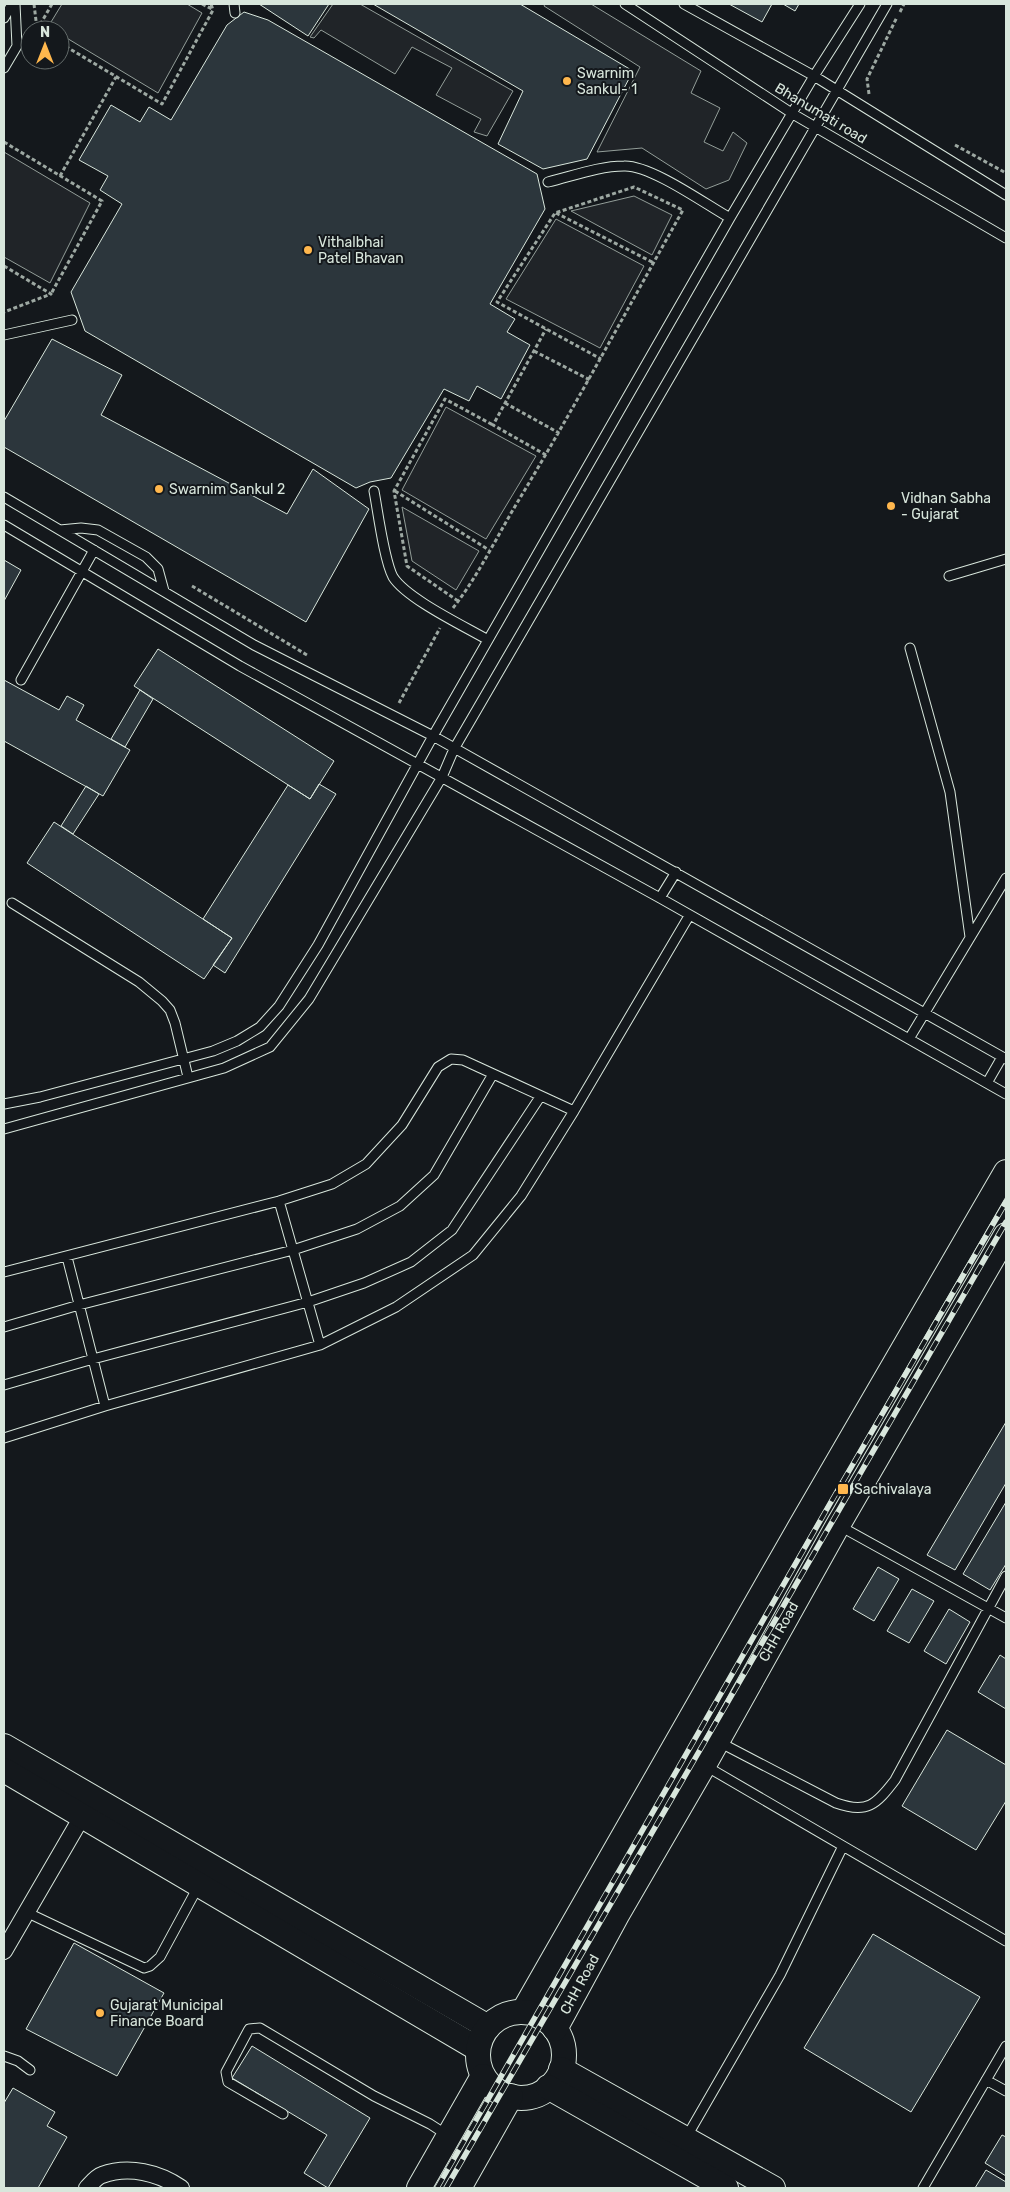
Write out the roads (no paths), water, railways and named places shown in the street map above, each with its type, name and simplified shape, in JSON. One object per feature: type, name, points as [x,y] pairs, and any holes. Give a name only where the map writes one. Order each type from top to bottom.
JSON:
[{"type":"street","points":[[523,2012],[810,1509],[1006,1172]]},
{"type":"street","name":"CHH Road","points":[[555,2029],[617,1915],[704,1765],[838,1525],[1006,1235]]},
{"type":"street","points":[[810,1509],[838,1525]]},
{"type":"street","points":[[4,1746],[199,1884],[245,1898],[478,2049]]},
{"type":"street","points":[[672,1750],[704,1765]]},
{"type":"street","points":[[4,1770],[85,1805],[245,1898],[488,2027]]},
{"type":"street","points":[[4,1951],[85,1805]]},
{"type":"street","points":[[523,2012],[540,2017],[555,2029],[563,2048],[555,2078],[531,2096],[511,2096],[495,2089],[484,2076],[478,2058],[478,2049],[488,2027],[504,2016],[523,2012]]},
{"type":"street","points":[[419,2188],[484,2076]]},
{"type":"street","points":[[555,2078],[686,2138],[773,2188]]},
{"type":"street","points":[[555,2078],[726,2188]]},
{"type":"street","points":[[458,2188],[511,2096]]},
{"type":"street","points":[[87,2188],[100,2176],[124,2171],[146,2172],[168,2179],[182,2188]]},
{"type":"lane","points":[[4,18],[14,4]]},
{"type":"lane","points":[[4,68],[17,46],[14,4]]},
{"type":"lane","name":"Bhanumati road","points":[[625,4],[793,114],[1006,238]]},
{"type":"lane","name":"Bhanumati road","points":[[684,4],[814,76],[1006,195]]},
{"type":"lane","points":[[4,1104],[40,1097],[213,1051],[237,1041],[260,1026],[279,1006],[318,946],[433,736],[730,218],[814,76],[860,4]]},
{"type":"lane","points":[[4,1129],[36,1122],[224,1068],[270,1047],[289,1025],[309,999],[442,777],[454,749],[887,4]]},
{"type":"lane","points":[[548,182],[607,167],[625,165],[643,168],[730,218]]},
{"type":"lane","points":[[4,335],[72,320]]},
{"type":"lane","points":[[374,491],[388,563],[393,576],[403,590],[488,640]]},
{"type":"lane","points":[[4,497],[254,644],[433,736],[1004,1058],[987,1083]]},
{"type":"lane","points":[[4,525],[240,666],[660,898],[1006,1094]]},
{"type":"lane","points":[[60,530],[81,528],[98,530],[146,557],[158,569],[164,591]]},
{"type":"lane","points":[[21,680],[94,550]]},
{"type":"lane","points":[[948,576],[1006,559]]},
{"type":"lane","points":[[910,648],[950,792],[970,937]]},
{"type":"lane","points":[[660,898],[676,872]]},
{"type":"lane","points":[[909,1039],[1006,878]]},
{"type":"lane","points":[[12,903],[139,982],[162,1001],[170,1010],[188,1077]]},
{"type":"lane","points":[[4,1438],[104,1406],[320,1345],[396,1307],[473,1255],[520,1196],[574,1111],[689,916]]},
{"type":"lane","points":[[4,1272],[280,1201],[332,1184],[366,1164],[402,1125],[438,1067],[451,1059],[463,1060],[574,1111]]},
{"type":"lane","points":[[4,1327],[79,1305],[293,1250],[357,1229],[400,1206],[434,1176],[493,1074]]},
{"type":"lane","points":[[4,1385],[92,1359],[308,1302],[364,1283],[411,1262],[452,1230],[540,1096]]},
{"type":"lane","points":[[280,1201],[320,1345]]},
{"type":"lane","points":[[67,1256],[104,1406]]},
{"type":"lane","points":[[838,1525],[1006,1618]]},
{"type":"lane","points":[[716,1741],[836,1803],[852,1808],[867,1808],[880,1800],[895,1780],[987,1607],[1006,1576]]},
{"type":"lane","points":[[704,1765],[1006,1941]]},
{"type":"lane","points":[[686,2138],[780,1976],[843,1846]]},
{"type":"lane","points":[[26,1912],[144,1968],[150,1966],[160,1957],[199,1884]]},
{"type":"lane","points":[[283,2114],[228,2082],[226,2072],[249,2028],[260,2028],[374,2096],[430,2124],[448,2136]]},
{"type":"lane","points":[[923,2188],[1006,2046]]},
{"type":"lane","points":[[4,2056],[18,2061],[30,2070]]},
{"type":"lane","points":[[986,2080],[1006,2091]]},
{"type":"railway","points":[[437,2188],[839,1488],[1006,1202]]},
{"type":"railway","points":[[446,2188],[1006,1222]]},
{"type":"place","name":"Swarnim Sankul- 1","points":[[567,81]]},
{"type":"place","name":"Vithalbhai Patel Bhavan","points":[[308,250]]},
{"type":"place","name":"Swarnim Sankul 2","points":[[159,489]]},
{"type":"place","name":"Vidhan Sabha - Gujarat","points":[[891,506]]},
{"type":"place","name":"Sachivalaya","points":[[843,1489]]},
{"type":"place","name":"Gujarat Municipal Finance Board","points":[[100,2013]]}]
